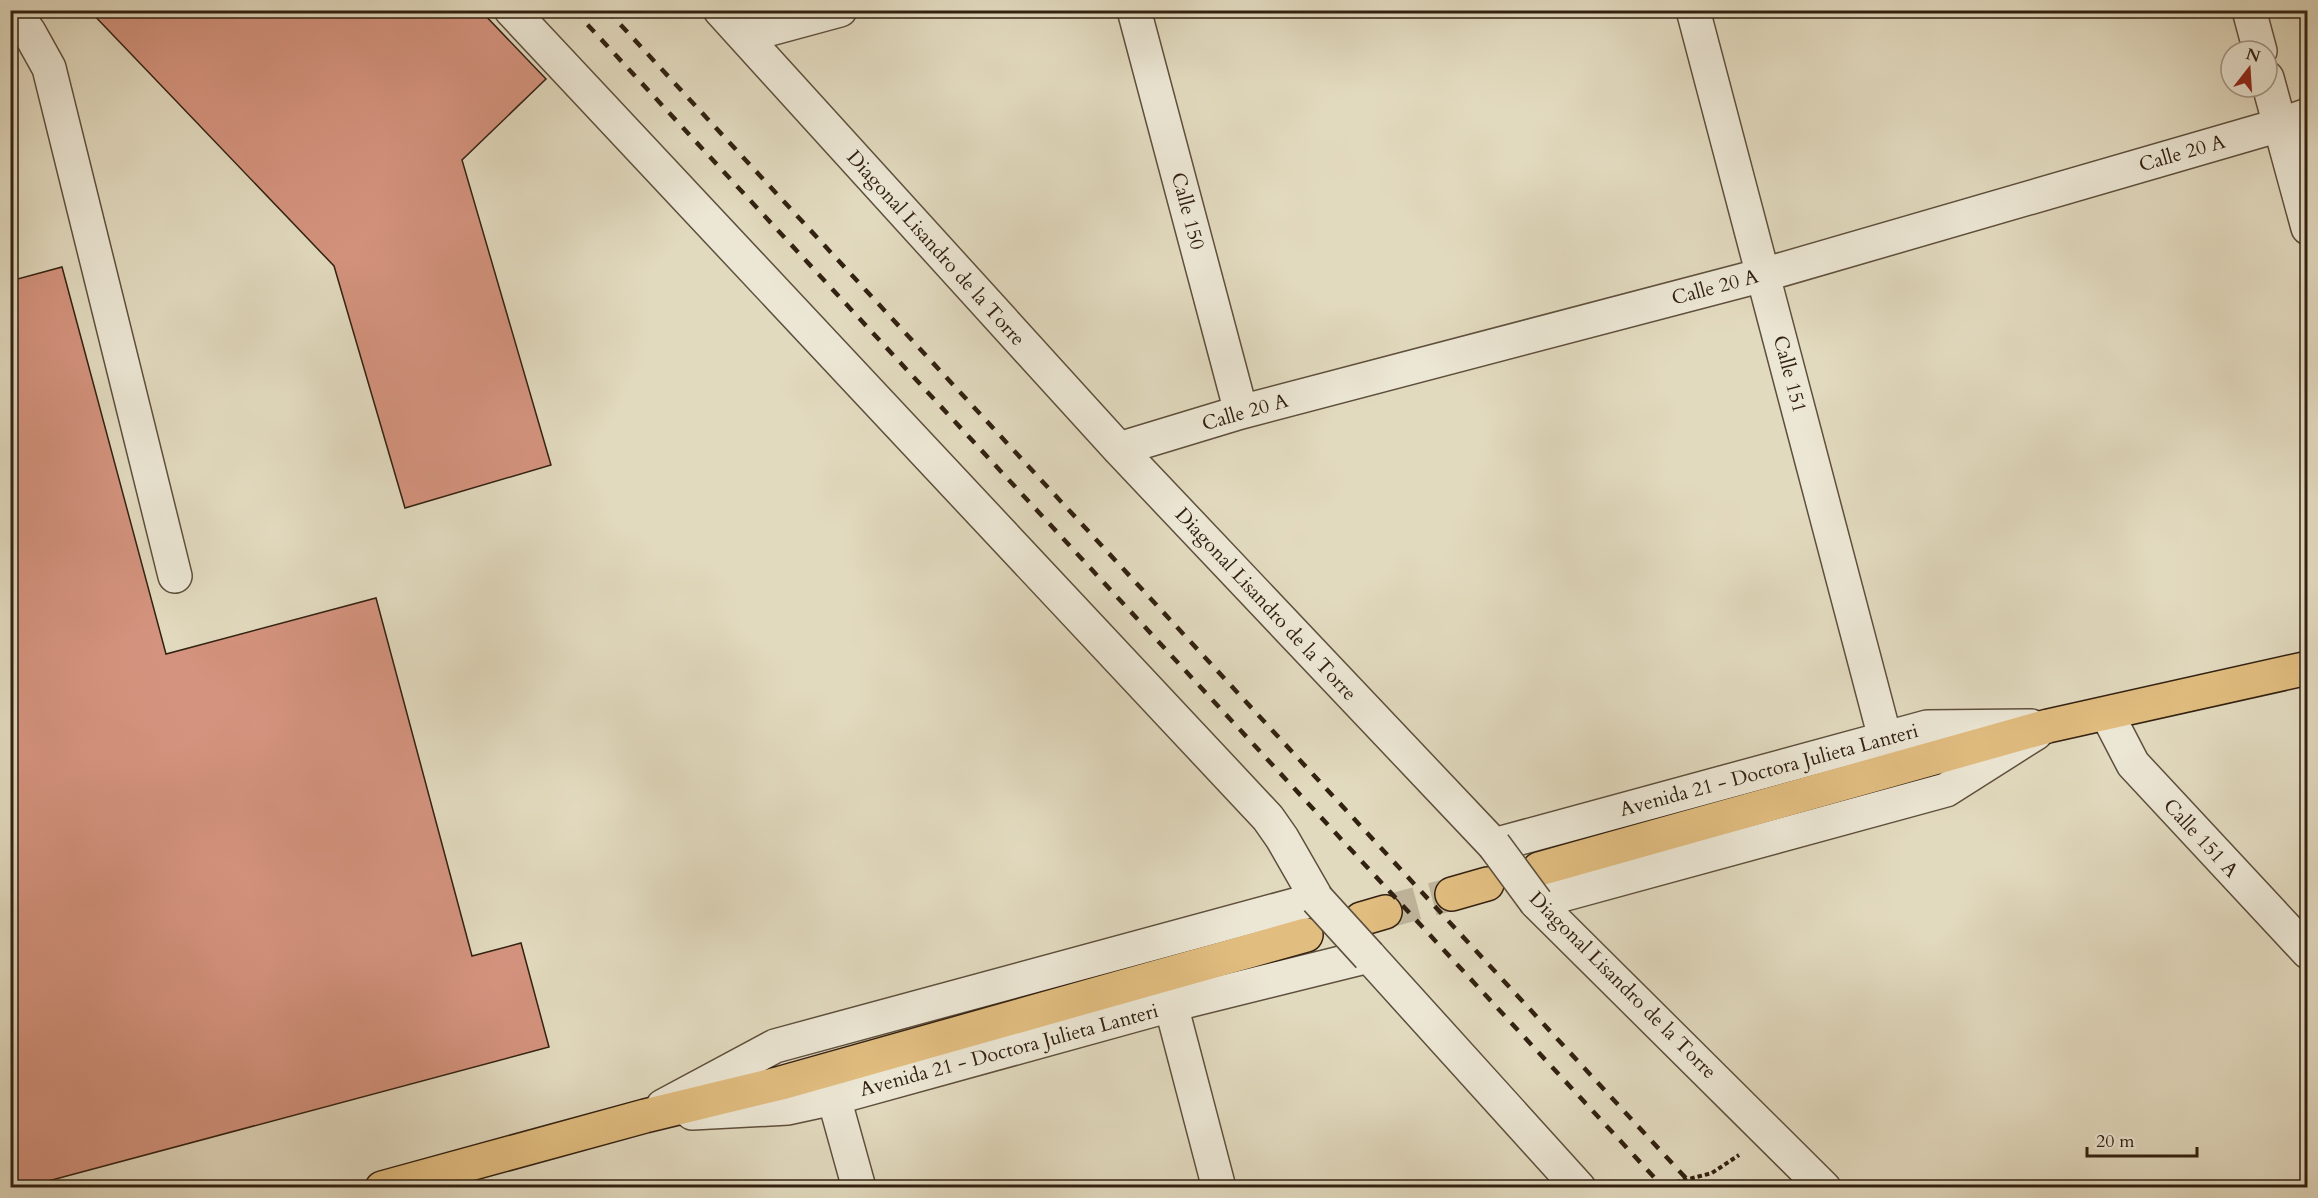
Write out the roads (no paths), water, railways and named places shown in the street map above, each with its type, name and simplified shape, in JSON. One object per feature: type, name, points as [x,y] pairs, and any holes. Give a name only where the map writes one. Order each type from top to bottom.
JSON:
[{"type":"main road","name":"Avenida 21 - Doctora Julieta Lanteri","points":[[1539,869],[2048,726],[2307,668]]},
{"type":"main road","points":[[1452,894],[1488,884]]},
{"type":"main road","name":"Avenida 21 - Doctora Julieta Lanteri","points":[[382,1188],[645,1116],[781,1083],[1306,935]]},
{"type":"street","points":[[13,10],[29,32],[49,68],[175,576]]},
{"type":"street","points":[[511,10],[1268,818],[1317,899],[1579,1188]]},
{"type":"street","name":"Diagonal Lisandro de la Torre","points":[[720,10],[1119,449],[1494,845],[1536,902],[1824,1188]]},
{"type":"street","points":[[744,36],[840,10]]},
{"type":"street","name":"Calle 150","points":[[1134,10],[1242,412]]},
{"type":"street","name":"Calle 151","points":[[1693,10],[1885,738]]},
{"type":"street","points":[[2249,10],[2257,39]]},
{"type":"street","points":[[2279,97],[2294,120],[2307,228]]},
{"type":"street","name":"Calle 20 A","points":[[1119,449],[1242,412],[1763,275],[2294,120]]},
{"type":"street","name":"Calle 151 A","points":[[2107,714],[2133,764],[2307,952]]},
{"type":"street","name":"Avenida 21 - Doctora Julieta Lanteri","points":[[1494,845],[1927,727],[2048,726]]},
{"type":"street","name":"Avenida 21 - Doctora Julieta Lanteri","points":[[1536,902],[1946,790],[2048,726]]},
{"type":"street","name":"Avenida 21 - Doctora Julieta Lanteri","points":[[645,1116],[775,1046],[1317,899]]},
{"type":"street","name":"Avenida 21 - Doctora Julieta Lanteri","points":[[645,1116],[788,1108],[834,1098],[1171,1005],[1369,956]]},
{"type":"street","points":[[1171,1005],[1219,1188]]},
{"type":"street","points":[[834,1098],[859,1188]]},
{"type":"tunnel","points":[[1385,912],[1452,894]]},
{"type":"railway","points":[[574,10],[1664,1188]]},
{"type":"railway","points":[[607,10],[1695,1188]]}]
